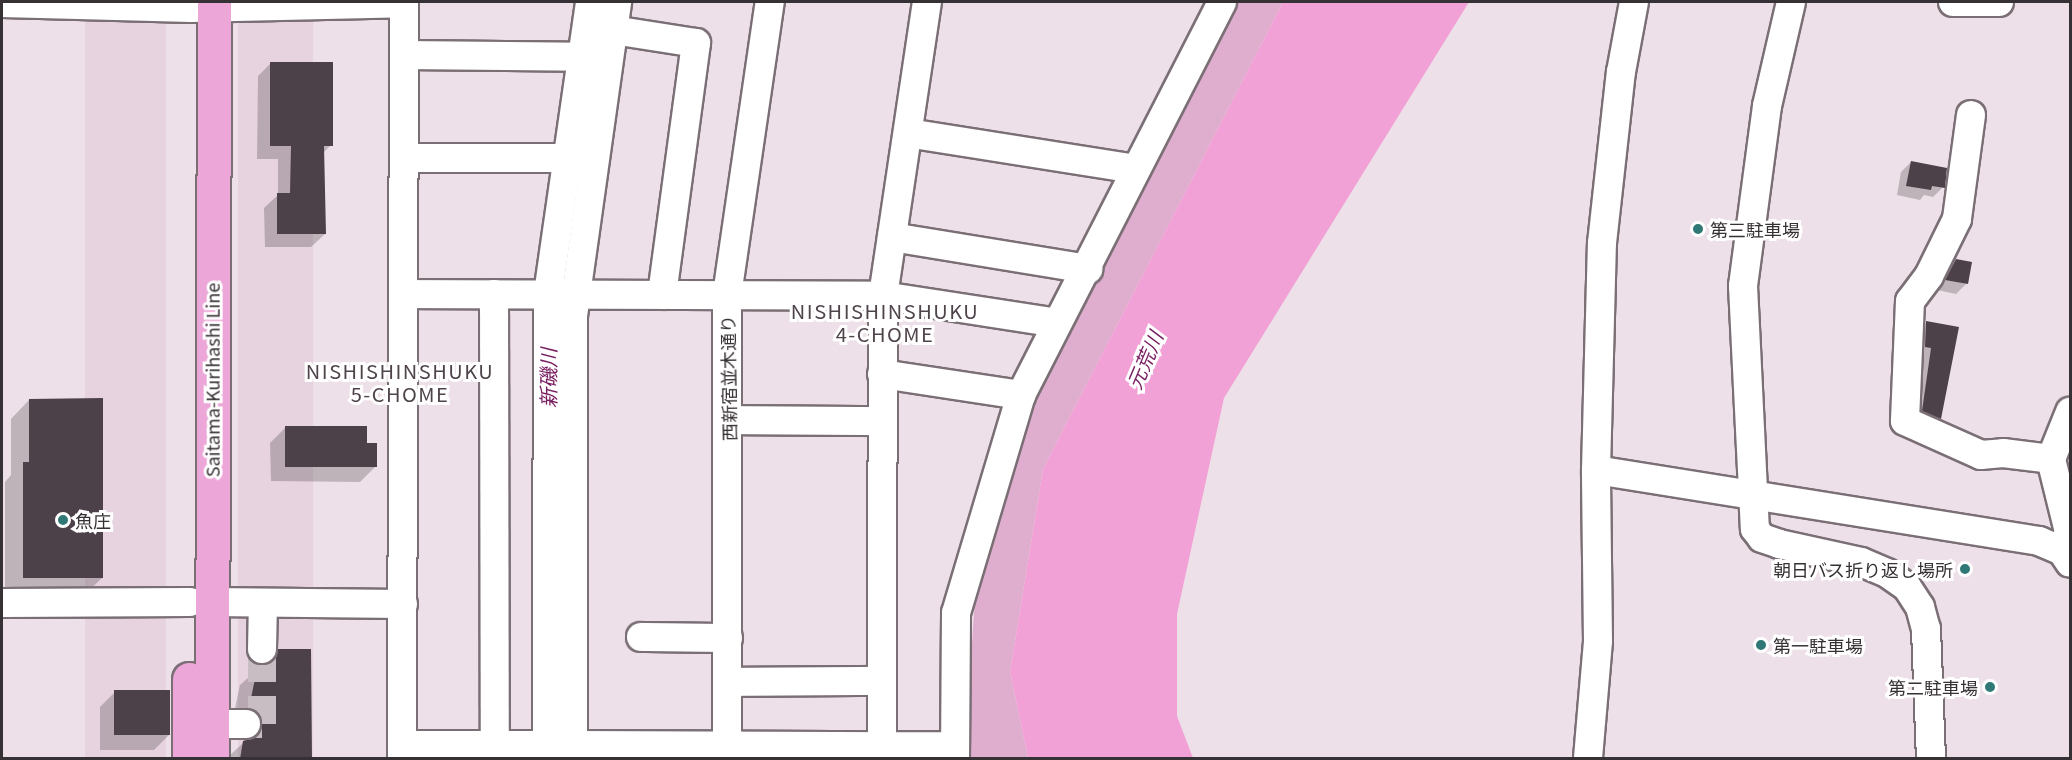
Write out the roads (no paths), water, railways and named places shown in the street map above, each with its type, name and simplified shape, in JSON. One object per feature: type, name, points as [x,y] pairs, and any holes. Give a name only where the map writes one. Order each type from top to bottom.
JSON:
[{"type":"main road","name":"Saitama-Kurihashi Line","points":[[189,759],[201,602],[202,5]]},
{"type":"main road","name":"Saitama-Kurihashi Line","points":[[201,602],[212,724],[212,759]]},
{"type":"street","points":[[2,3],[202,5],[404,2],[402,752],[495,748],[560,752],[882,753],[955,752],[956,613],[1021,395],[1088,268],[1135,169],[1221,2]]},
{"type":"street","points":[[560,752],[562,294],[567,158],[590,2]]},
{"type":"street","points":[[562,294],[617,2]]},
{"type":"street","name":"西新宿並木通り","points":[[726,753],[729,420],[727,295],[770,2]]},
{"type":"street","points":[[882,753],[883,296],[927,2]]},
{"type":"street","points":[[1588,759],[1598,641],[1596,470],[1602,243],[1621,72],[1634,2]]},
{"type":"street","points":[[1791,2],[1767,106],[1743,286],[1755,529],[1762,538],[1840,554],[1887,573],[1907,587],[1920,607],[1926,629],[1931,759]]},
{"type":"street","points":[[1953,2],[1999,2]]},
{"type":"street","points":[[613,30],[696,43],[662,295]]},
{"type":"street","points":[[404,55],[582,57]]},
{"type":"street","points":[[1971,115],[1957,219],[1929,276],[1910,301],[1905,421],[1981,455],[2003,453],[2051,459]]},
{"type":"street","points":[[908,133],[1135,169]]},
{"type":"street","points":[[404,158],[567,158]]},
{"type":"street","points":[[892,237],[1088,268]]},
{"type":"street","points":[[403,294],[883,296],[1057,323]]},
{"type":"street","points":[[494,294],[495,748]]},
{"type":"street","points":[[882,374],[1021,395]]},
{"type":"street","points":[[1596,470],[2040,541],[2066,557],[2069,532],[2051,459],[2070,412]]},
{"type":"street","points":[[729,420],[883,421]]},
{"type":"street","points":[[2,603],[403,604]]},
{"type":"street","points":[[262,649],[263,603]]},
{"type":"street","points":[[642,637],[728,638]]},
{"type":"street","points":[[728,682],[882,681]]},
{"type":"street","points":[[1921,759],[1930,707]]},
{"type":"street","points":[[212,724],[246,724]]},
{"type":"water","name":"元荒川","points":[[1283,2],[1469,2],[1224,398],[1177,614],[1177,716],[1193,758],[1028,758],[1010,672],[1043,469]]},
{"type":"tunnel","points":[[246,724],[262,724],[262,649]]},
{"type":"place","name":"第三駐車場","points":[[1698,229]]},
{"type":"place","name":"魚庄","points":[[63,520]]},
{"type":"place","name":"朝日バス折り返し場所","points":[[1965,569]]},
{"type":"place","name":"第一駐車場","points":[[1761,645]]},
{"type":"place","name":"第二駐車場","points":[[1990,687]]},
{"type":"district","name":"NISHISHINSHUKU 4-CHOME","points":[[885,322]]},
{"type":"district","name":"NISHISHINSHUKU 5-CHOME","points":[[400,382]]},
{"type":"water label","name":"新磯川","points":[[547,378]]}]
